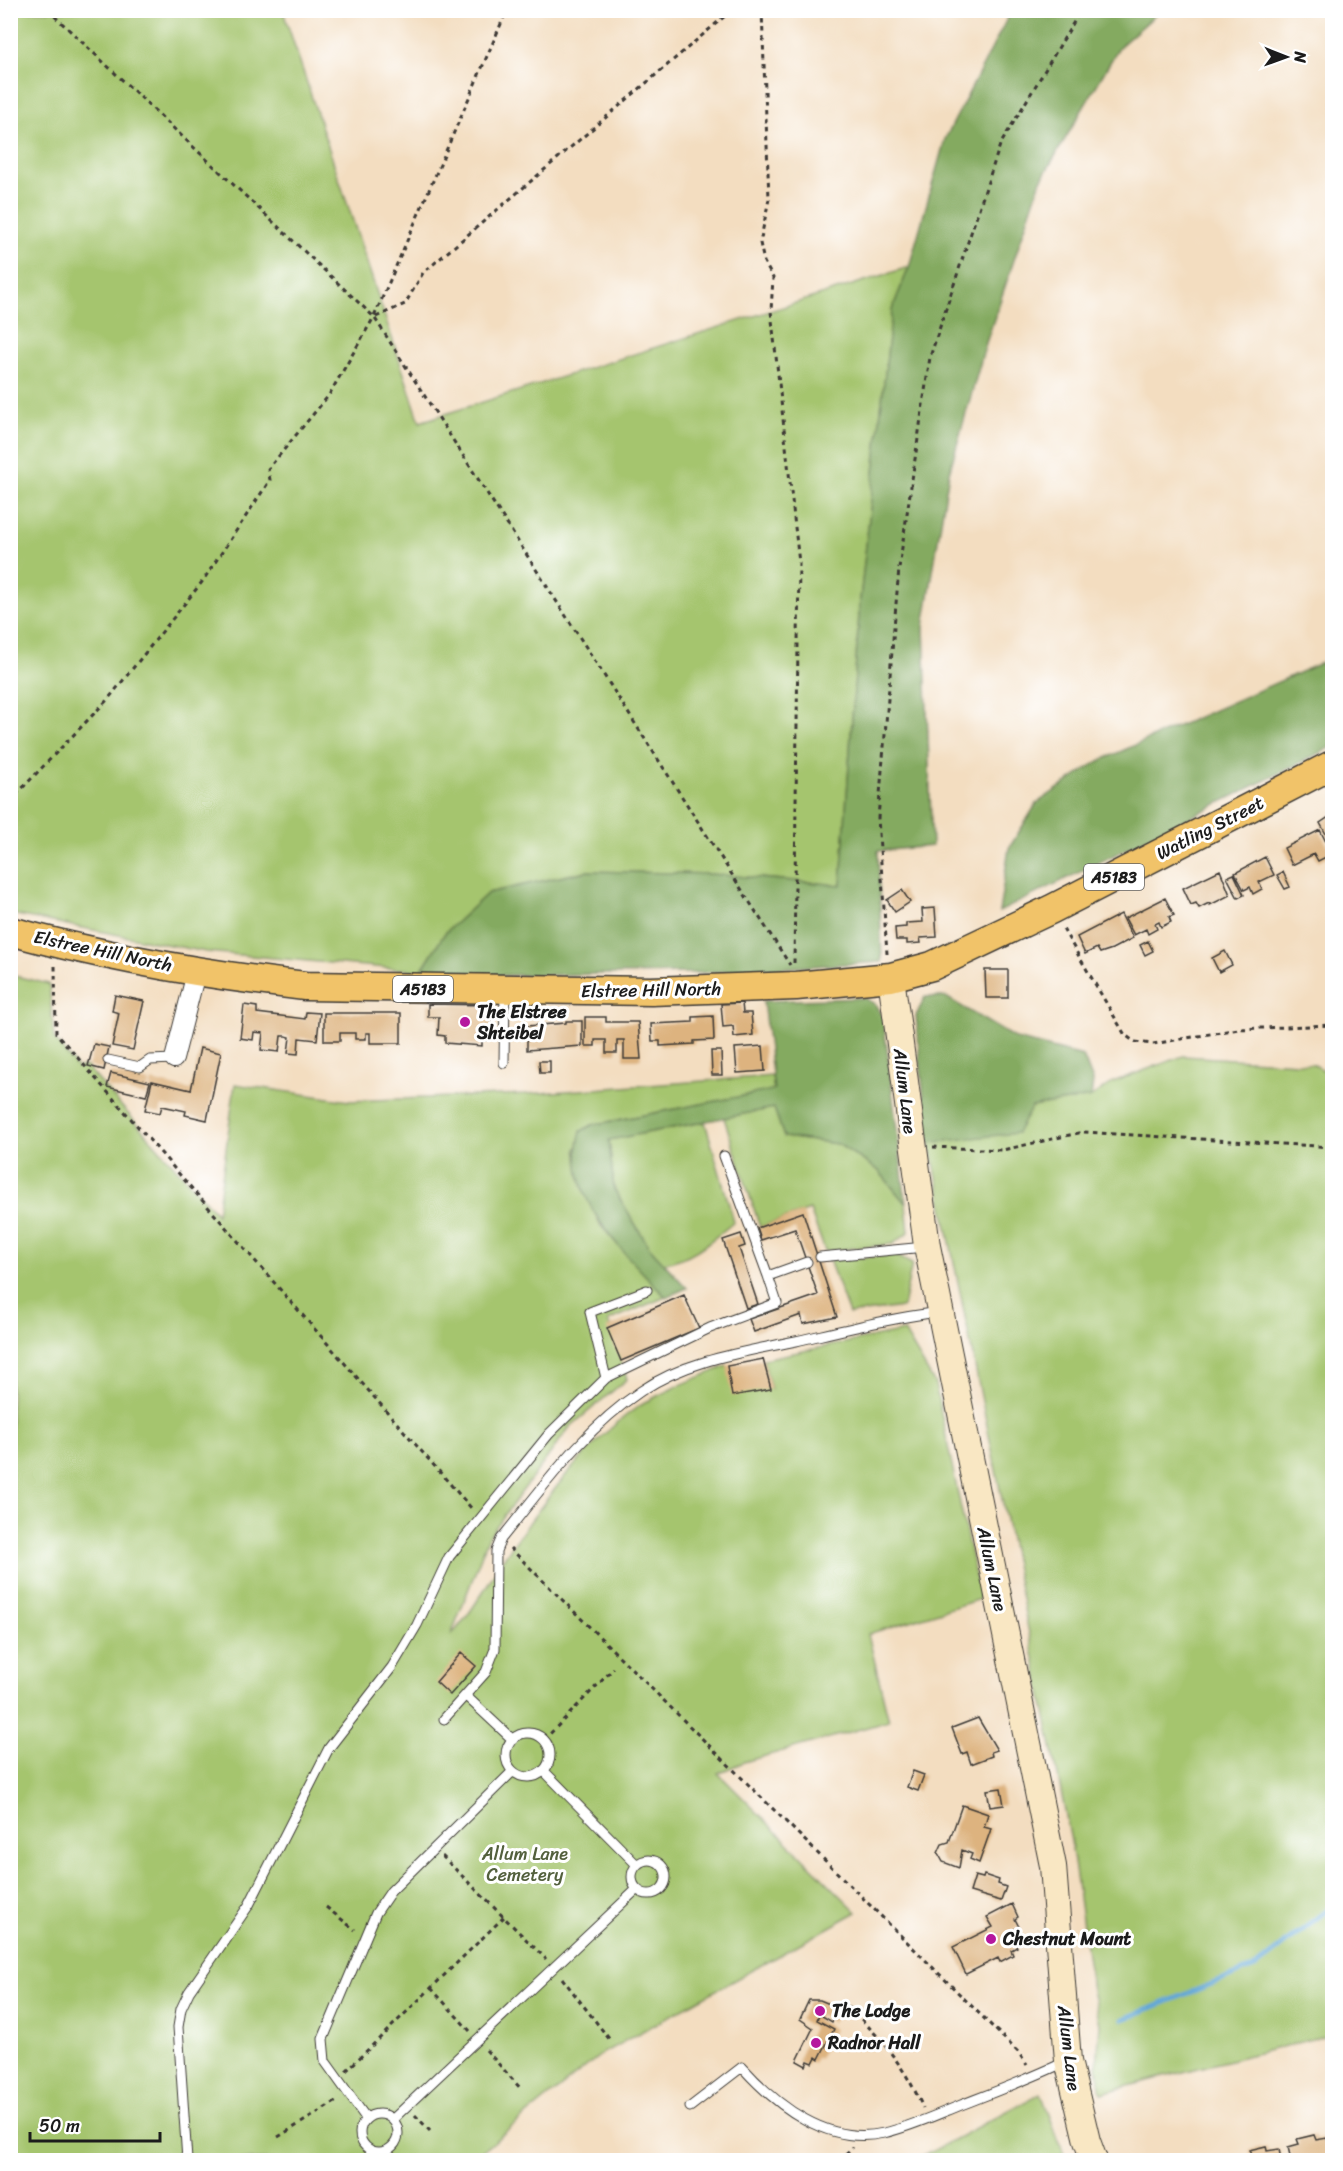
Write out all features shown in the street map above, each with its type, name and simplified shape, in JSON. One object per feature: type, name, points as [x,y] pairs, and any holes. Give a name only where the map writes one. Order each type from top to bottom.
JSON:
[{"type":"main road","name":"Watling Street","points":[[891,977],[932,966],[1052,909],[1332,765]]},
{"type":"main road","name":"Elstree Hill North","points":[[10,931],[55,943],[305,986],[505,991],[651,991],[796,986],[891,977]]},
{"type":"main road","name":"Allum Lane","points":[[891,977],[927,1246],[1053,1866],[1068,2061],[1081,2121],[1094,2160]]},
{"type":"street","name":"Elstree Hill North","points":[[174,1059],[197,969]]},
{"type":"lane","points":[[504,1063],[505,991]]},
{"type":"lane","points":[[108,1060],[140,1068],[150,1060],[174,1059]]},
{"type":"lane","points":[[186,2160],[178,2027],[181,2009],[189,1992],[249,1905],[329,1748],[392,1667],[417,1625],[449,1557],[549,1434],[606,1377],[710,1328],[777,1303],[724,1156]]},
{"type":"lane","points":[[820,1257],[927,1246]]},
{"type":"lane","points":[[768,1276],[807,1262]]},
{"type":"lane","points":[[606,1377],[590,1312],[647,1290]]},
{"type":"lane","points":[[444,1719],[486,1672],[495,1649],[496,1551],[501,1539],[580,1441],[643,1389],[701,1362],[904,1316],[939,1312]]},
{"type":"lane","points":[[466,1695],[513,1740]]},
{"type":"lane","points":[[528,1733],[544,1740],[550,1755],[544,1771],[528,1777],[513,1771],[506,1755],[513,1740],[528,1733]]},
{"type":"lane","points":[[366,2118],[325,2061],[323,2039],[365,1938],[382,1903],[513,1771]]},
{"type":"lane","points":[[544,1771],[637,1865]]},
{"type":"lane","points":[[650,1860],[657,1862],[666,1873],[663,1887],[657,1892],[643,1893],[637,1889],[632,1877],[637,1865],[650,1860]]},
{"type":"lane","points":[[393,2120],[637,1889]]},
{"type":"lane","points":[[690,2107],[742,2067],[764,2091],[793,2113],[828,2130],[864,2135],[884,2133],[927,2119],[1068,2061]]},
{"type":"lane","points":[[380,2113],[393,2120],[397,2127],[395,2143],[390,2149],[374,2152],[366,2148],[359,2133],[366,2118],[380,2113]]},
{"type":"path","points":[[48,10],[374,317],[794,971],[799,563],[771,311],[772,278],[764,262],[760,243],[769,199],[762,10]]},
{"type":"path","points":[[10,801],[109,698],[202,582],[270,480],[268,469],[329,395],[374,317],[507,10]]},
{"type":"path","points":[[374,317],[405,304],[423,273],[732,10]]},
{"type":"path","points":[[891,977],[885,945],[878,818],[899,568],[930,357],[1000,145],[1081,10]]},
{"type":"path","points":[[1052,909],[1125,1035],[1135,1042],[1153,1044],[1238,1029],[1332,1025]]},
{"type":"path","points":[[55,963],[56,1033],[481,1520]]},
{"type":"path","points":[[922,1145],[1003,1150],[1083,1132],[1332,1147]]},
{"type":"path","points":[[501,1539],[1018,2052],[1036,2076]]},
{"type":"path","points":[[544,1740],[614,1668]]},
{"type":"path","points":[[435,1848],[554,1967],[610,2040]]},
{"type":"path","points":[[326,1907],[365,1938]]},
{"type":"path","points":[[338,2079],[504,1917]]},
{"type":"path","points":[[848,2007],[864,2021],[913,2085],[927,2119]]},
{"type":"path","points":[[278,2137],[349,2094]]},
{"type":"path","points":[[407,2106],[430,2132]]},
{"type":"green space","points":[[11,11],[283,11],[420,422],[909,267],[892,310],[860,600],[841,885],[711,874],[586,871],[488,893],[445,933],[421,971],[206,952],[11,914]]},
{"type":"green space","points":[[1011,11],[1160,11],[1119,47],[1041,180],[986,343],[949,473],[924,627],[932,846],[878,851],[882,962],[694,973],[455,976],[421,971],[445,933],[488,893],[587,871],[711,874],[841,885],[860,600],[892,310],[909,267],[945,139]]},
{"type":"green space","points":[[1332,658],[1332,747],[999,912],[1009,848],[1037,803],[1097,762]]},
{"type":"green space","name":"Allum Lane Cemetery","points":[[11,975],[49,984],[54,1038],[77,1068],[86,1066],[217,1214],[235,1084],[349,1101],[526,1094],[772,1076],[774,1090],[592,1125],[576,1149],[581,1181],[601,1226],[666,1297],[608,1321],[627,1379],[570,1427],[489,1536],[451,1635],[474,1606],[508,1552],[580,1459],[632,1411],[655,1397],[727,1366],[771,1389],[763,1359],[904,1331],[935,1384],[980,1599],[868,1634],[889,1721],[744,1762],[718,1773],[857,1912],[603,2053],[471,2160],[11,2160]]},
{"type":"green space","points":[[925,997],[946,997],[1016,1039],[1083,1056],[1093,1081],[1091,1097],[1032,1107],[1017,1133],[928,1143],[916,1016]]},
{"type":"green space","points":[[864,998],[875,1004],[883,1017],[906,1204],[878,1170],[838,1144],[784,1137],[774,1108],[609,1140],[614,1189],[649,1247],[687,1288],[666,1297],[616,1243],[588,1201],[580,1179],[577,1156],[581,1131],[592,1125],[774,1090],[763,1001]]},
{"type":"green space","points":[[1183,1056],[1313,1064],[1332,1075],[1332,2034],[1101,2093],[1097,2066],[1100,2024],[1092,1990],[1071,1841],[925,1119],[1005,1111],[1091,1097],[1113,1082]]},
{"type":"green space","points":[[774,1108],[784,1137],[838,1144],[878,1170],[906,1204],[909,1232],[893,1244],[825,1251],[810,1210],[760,1227],[724,1118]]},
{"type":"green space","points":[[705,1122],[734,1222],[710,1242],[692,1253],[663,1263],[649,1247],[614,1189],[609,1140]]},
{"type":"green space","points":[[895,1255],[912,1264],[903,1307],[849,1314],[829,1260]]},
{"type":"green space","points":[[1041,2093],[1066,2160],[916,2160]]},
{"type":"building","points":[[1332,815],[1332,842],[1331,843],[1320,823]]},
{"type":"building","points":[[1320,830],[1332,854],[1318,861],[1314,854],[1292,865],[1284,848]]},
{"type":"building","points":[[1265,857],[1274,875],[1259,882],[1262,889],[1253,894],[1250,887],[1244,890],[1235,873]]},
{"type":"building","points":[[1220,870],[1230,895],[1199,908],[1196,903],[1191,905],[1183,888]]},
{"type":"building","points":[[1283,872],[1290,887],[1285,889],[1277,875]]},
{"type":"building","points":[[1234,874],[1244,895],[1238,898],[1227,877]]},
{"type":"building","points":[[902,890],[910,902],[895,912],[887,900]]},
{"type":"building","points":[[1165,898],[1174,915],[1169,917],[1171,922],[1161,927],[1159,922],[1155,924],[1157,929],[1148,934],[1146,929],[1134,935],[1125,918]]},
{"type":"building","points":[[935,908],[937,937],[920,938],[921,943],[907,944],[907,940],[896,940],[895,928],[906,927],[906,923],[923,922],[922,909]]},
{"type":"building","points":[[1121,914],[1133,938],[1100,953],[1097,948],[1085,954],[1077,937]]},
{"type":"building","points":[[1148,941],[1153,951],[1145,955],[1140,945]]},
{"type":"building","points":[[1225,951],[1232,965],[1219,972],[1212,958]]},
{"type":"building","points":[[985,970],[1008,970],[1008,998],[986,998]]},
{"type":"building","points":[[115,995],[144,1001],[133,1050],[112,1046],[119,1013],[112,1011]]},
{"type":"building","points":[[742,1003],[743,1013],[751,1013],[753,1035],[734,1037],[733,1026],[723,1027],[721,1004]]},
{"type":"building","name":"The Elstree Shteibel","points":[[428,1004],[488,1005],[488,1008],[492,1009],[492,1032],[487,1032],[487,1040],[482,1040],[482,1046],[445,1043],[445,1036],[438,1035],[439,1017],[428,1017]]},
{"type":"building","points":[[244,1005],[257,1007],[257,1013],[305,1019],[306,1012],[320,1013],[317,1040],[299,1038],[298,1054],[288,1053],[290,1037],[286,1036],[281,1036],[279,1052],[261,1050],[263,1033],[254,1032],[253,1040],[240,1038]]},
{"type":"building","points":[[324,1013],[401,1013],[401,1043],[370,1043],[370,1033],[366,1033],[366,1039],[355,1039],[355,1033],[340,1033],[340,1041],[324,1041]]},
{"type":"building","points":[[713,1016],[714,1040],[660,1046],[660,1041],[652,1041],[651,1024],[693,1022],[693,1017]]},
{"type":"building","points":[[585,1017],[606,1017],[606,1022],[638,1022],[641,1059],[624,1059],[624,1040],[617,1040],[617,1053],[606,1053],[606,1040],[595,1040],[595,1046],[585,1046]]},
{"type":"building","points":[[566,1021],[582,1021],[582,1046],[527,1050],[527,1026],[566,1023]]},
{"type":"building","points":[[94,1044],[109,1047],[104,1070],[88,1066]]},
{"type":"building","points":[[763,1046],[765,1071],[737,1073],[735,1048]]},
{"type":"building","points":[[200,1048],[221,1053],[207,1120],[185,1115],[186,1111],[162,1106],[160,1113],[145,1110],[152,1081],[191,1090]]},
{"type":"building","points":[[711,1051],[721,1051],[722,1075],[712,1075]]},
{"type":"building","points":[[539,1061],[550,1061],[550,1073],[540,1073]]},
{"type":"building","points":[[111,1073],[150,1082],[146,1096],[107,1087]]},
{"type":"building","points":[[803,1212],[837,1317],[803,1324],[801,1315],[754,1332],[749,1319],[818,1295],[795,1229],[761,1240],[757,1228]]},
{"type":"building","points":[[741,1234],[745,1246],[739,1248],[758,1304],[746,1308],[723,1240]]},
{"type":"building","points":[[684,1295],[699,1328],[621,1361],[607,1328]]},
{"type":"building","points":[[763,1359],[771,1389],[732,1396],[727,1366]]},
{"type":"building","points":[[461,1653],[476,1666],[450,1695],[436,1682]]},
{"type":"building","points":[[978,1718],[997,1750],[991,1752],[992,1756],[971,1764],[967,1752],[962,1754],[952,1728]]},
{"type":"building","points":[[913,1771],[924,1775],[918,1791],[907,1787]]},
{"type":"building","points":[[1001,1788],[1004,1805],[990,1807],[987,1790]]},
{"type":"building","points":[[962,1805],[988,1814],[984,1827],[991,1829],[979,1863],[970,1859],[972,1854],[962,1850],[959,1868],[943,1862],[938,1853],[942,1844],[949,1842]]},
{"type":"building","points":[[984,1875],[999,1880],[998,1884],[1006,1887],[1001,1901],[970,1892],[975,1876],[983,1878]]},
{"type":"building","name":"Chestnut Mount","points":[[1012,1904],[1018,1917],[1015,1919],[1019,1927],[1009,1932],[1017,1947],[1011,1950],[1013,1955],[1000,1962],[998,1958],[966,1974],[953,1947],[993,1927],[987,1917]]},
{"type":"building","points":[[809,2000],[820,2000],[839,2008],[832,2022],[819,2014],[817,2020],[834,2029],[819,2059],[816,2057],[813,2063],[808,2061],[806,2066],[797,2061],[813,2028],[800,2019]]},
{"type":"building","points":[[1314,2135],[1316,2140],[1327,2138],[1332,2159],[1291,2160],[1288,2147],[1299,2144],[1297,2139]]},
{"type":"building","points":[[1266,2146],[1267,2151],[1279,2149],[1281,2160],[1240,2160],[1239,2158],[1251,2155],[1249,2150]]},
{"type":"waterway","points":[[1123,2019],[1255,1967],[1332,1907]]},
{"type":"place","name":"The Elstree Shteibel","points":[[465,1022]]},
{"type":"place","name":"Chestnut Mount","points":[[991,1939]]},
{"type":"place","name":"The Lodge","points":[[820,2011]]},
{"type":"place","name":"Radnor Hall","points":[[816,2043]]}]
